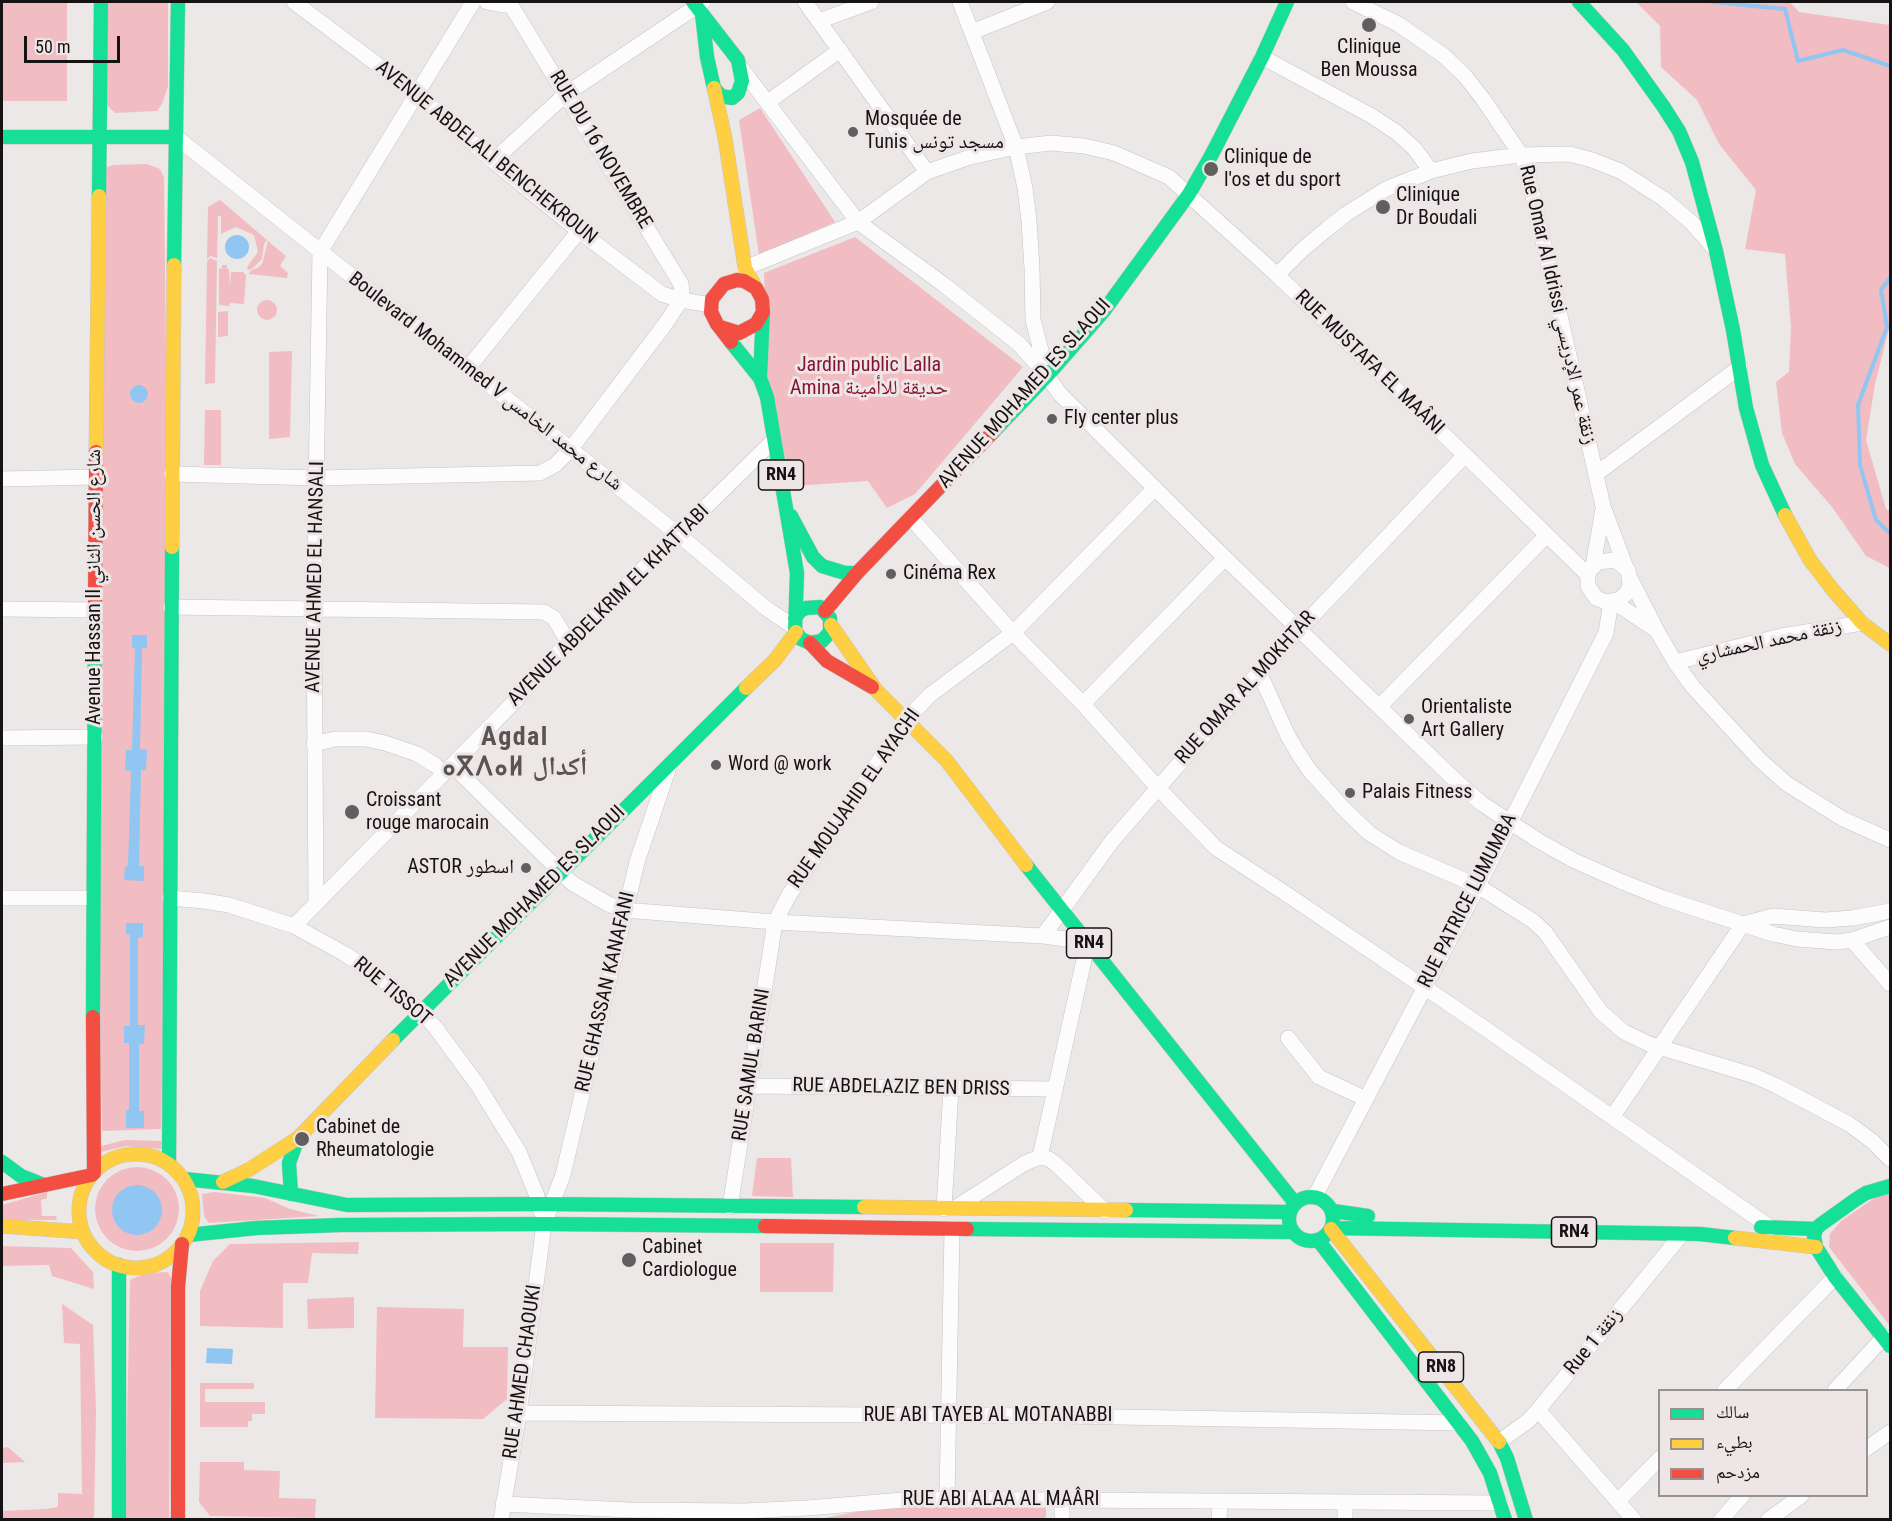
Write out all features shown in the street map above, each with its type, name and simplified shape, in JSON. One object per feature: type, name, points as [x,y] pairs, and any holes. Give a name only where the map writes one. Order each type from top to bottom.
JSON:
[{"type":"main road","name":"Avenue Hassan II شارع الحسن الثاني","points":[[93,1174],[92,898],[101,2]]},
{"type":"main road","points":[[170,1164],[171,607],[178,2]]},
{"type":"main road","name":"AVENUE MOHAMED ES SLAOUI","points":[[822,609],[1047,376],[1115,297],[1189,194],[1262,57],[1287,2]]},
{"type":"main road","points":[[1579,2],[1623,50],[1664,106],[1679,131],[1692,162],[1716,251],[1740,367],[1746,408],[1762,465],[1777,500],[1810,560],[1862,623],[1890,644]]},
{"type":"main road","points":[[699,6],[732,51],[741,68]]},
{"type":"main road","name":"RN4","points":[[699,6],[725,138],[741,274],[756,288],[762,299],[760,378]]},
{"type":"main road","points":[[707,50],[712,42],[723,41]]},
{"type":"main road","name":"RN4","points":[[725,138],[733,97],[741,88],[741,68]]},
{"type":"main road","points":[[714,88],[721,96],[733,97]]},
{"type":"main road","points":[[2,137],[177,137]]},
{"type":"main road","points":[[711,306],[712,299],[719,288],[741,274]]},
{"type":"main road","name":"RN4","points":[[711,306],[714,318],[720,327],[760,378],[767,398],[797,573],[800,633]]},
{"type":"main road","points":[[720,327],[732,332],[745,331],[756,324],[763,312]]},
{"type":"main road","points":[[786,505],[802,539],[813,557],[822,566],[844,573],[857,573]]},
{"type":"main road","name":"RN4","points":[[797,573],[831,620],[831,626]]},
{"type":"main road","points":[[822,609],[806,608],[800,633],[824,640],[831,626]]},
{"type":"main road","name":"Boulevard Mohammed V شارع محمد الخامس","points":[[831,626],[876,690],[947,761],[1292,1208]]},
{"type":"main road","name":"AVENUE MOHAMED ES SLAOUI","points":[[224,1182],[250,1169],[298,1138],[800,633]]},
{"type":"main road","name":"Boulevard Mohammed V شارع محمد الخامس","points":[[800,633],[827,661],[876,690]]},
{"type":"main road","name":"AVENUE MOHAMED ES SLAOUI","points":[[291,1194],[289,1163],[298,1138]]},
{"type":"main road","points":[[178,1520],[178,1287],[185,1239],[193,1216],[193,1206],[184,1179],[170,1164],[151,1155],[130,1154],[110,1160],[93,1174],[83,1189],[79,1206],[83,1232],[97,1252],[119,1265],[137,1268],[154,1264],[170,1256],[185,1239],[256,1228],[341,1225],[544,1224],[1293,1232],[1307,1241],[1323,1238],[1332,1228],[1333,1211],[1329,1204],[1315,1196],[1304,1197],[1292,1208],[1289,1223],[1293,1232]]},
{"type":"main road","points":[[2,1162],[21,1176],[44,1185]]},
{"type":"main road","points":[[2,1194],[93,1174]]},
{"type":"main road","points":[[184,1179],[254,1186],[327,1202],[348,1204],[546,1204],[1105,1211],[1292,1208]]},
{"type":"main road","points":[[1739,1224],[1772,1228],[1816,1229],[1861,1197],[1890,1186]]},
{"type":"main road","name":"RN4","points":[[1333,1211],[1380,1216],[1607,1219]]},
{"type":"main road","points":[[2,1227],[83,1232]]},
{"type":"main road","name":"RN4","points":[[1332,1228],[1682,1234],[1816,1247]]},
{"type":"main road","name":"RN8","points":[[1332,1228],[1499,1442],[1510,1467],[1526,1520]]},
{"type":"main road","points":[[1816,1229],[1814,1236],[1816,1247],[1835,1277],[1887,1341]]},
{"type":"main road","name":"RN8","points":[[1318,1240],[1472,1441],[1486,1464],[1505,1520]]},
{"type":"main road","points":[[119,1265],[119,1520]]},
{"type":"street","name":"AVENUE ABDELALI BENCHEKROUN","points":[[294,2],[417,95],[579,231],[662,294],[711,306]]},
{"type":"street","points":[[320,252],[473,2]]},
{"type":"street","name":"RUE DU 16 NOVEMBRE","points":[[486,2],[503,5],[510,2],[676,276],[682,292],[681,300]]},
{"type":"street","points":[[805,2],[927,172]]},
{"type":"street","points":[[819,21],[870,2]]},
{"type":"street","points":[[960,2],[1016,147],[1029,221],[1033,320],[1047,376]]},
{"type":"street","points":[[972,32],[1047,2]]},
{"type":"street","name":"Rue Omar Al Idrissi زنقة عمر الإدريسي","points":[[1353,2],[1398,24],[1443,55],[1465,76],[1483,99],[1521,155],[1531,186],[1603,506],[1628,572],[1657,631],[1676,662],[1693,687],[1737,736],[1787,784],[1843,819],[1887,840]]},
{"type":"street","points":[[493,161],[566,94],[699,6]]},
{"type":"street","points":[[733,97],[768,102],[840,50]]},
{"type":"street","points":[[1262,57],[1370,115],[1414,148],[1431,171]]},
{"type":"street","points":[[741,68],[858,222],[943,284],[1019,344],[1047,376],[1059,394],[1225,558],[1481,803],[1573,860],[1620,881],[1743,924],[1797,939],[1817,941],[1852,940],[1890,927]]},
{"type":"street","name":"Boulevard Mohammed V شارع محمد الخامس","points":[[177,137],[800,633]]},
{"type":"street","name":"RUE MUSTAFA EL MAÂNI","points":[[741,274],[858,222],[927,172],[970,157],[1016,147],[1051,143],[1084,146],[1114,153],[1169,177],[1189,194],[1277,275],[1547,535],[1591,570]]},
{"type":"street","points":[[1277,275],[1302,250],[1346,214],[1386,189],[1431,171],[1472,161],[1521,155],[1570,154],[1620,171],[1664,199],[1692,223],[1716,251]]},
{"type":"street","points":[[468,369],[579,231]]},
{"type":"street","name":"AVENUE AHMED EL HANSALI","points":[[316,902],[314,608],[320,252]]},
{"type":"street","points":[[172,474],[317,478],[536,474],[555,465],[570,450],[681,300]]},
{"type":"street","points":[[1596,474],[1740,367]]},
{"type":"street","name":"AVENUE ABDELKRIM EL KHATTABI","points":[[294,926],[515,701],[568,642],[774,440]]},
{"type":"street","name":"RUE OMAR AL MOKHTAR","points":[[1043,936],[1112,841],[1259,672],[1465,455]]},
{"type":"street","points":[[2,479],[96,477]]},
{"type":"street","name":"RUE MOUJAHID EL AYACHI","points":[[775,922],[789,895],[907,719],[930,695],[1013,633],[1155,489]]},
{"type":"street","name":"Rue Omar Al Idrissi زنقة عمر الإدريسي","points":[[1591,570],[1603,506]]},
{"type":"street","points":[[911,518],[1013,633],[1083,704],[1158,788],[1216,848],[1613,1116],[1772,1228]]},
{"type":"street","points":[[1380,706],[1547,535]]},
{"type":"street","points":[[1083,704],[1225,558]]},
{"type":"street","points":[[1615,560],[1628,572],[1626,594],[1612,602],[1601,601],[1592,595],[1588,585],[1591,570],[1598,562],[1615,560]]},
{"type":"street","name":"Rue Omar Al Idrissi زنقة عمر الإدريسي","points":[[1612,602],[1657,631]]},
{"type":"street","name":"RUE PATRICE LUMUMBA","points":[[1315,1196],[1478,886],[1606,633],[1612,602]]},
{"type":"street","points":[[171,607],[544,612],[554,618],[568,642]]},
{"type":"street","points":[[2,609],[95,610]]},
{"type":"street","name":"زنقة محمد الحمشاري","points":[[1676,662],[1782,636],[1862,623]]},
{"type":"street","points":[[1259,672],[1298,753],[1315,778],[1344,809],[1370,833],[1399,852],[1478,886],[1521,911],[1539,926],[1590,999],[1612,1023],[1636,1039],[1752,1075],[1777,1086],[1849,1124],[1872,1141],[1890,1159]]},
{"type":"street","points":[[2,738],[94,737]]},
{"type":"street","points":[[314,744],[335,739],[366,739],[417,754],[435,765],[448,769],[572,883],[608,904],[624,910],[775,922],[1043,936],[1088,942],[1040,1157]]},
{"type":"street","name":"RUE GHASSAN KANAFANI","points":[[544,1224],[546,1204],[562,1175],[637,862],[671,762]]},
{"type":"street","points":[[2,898],[92,898]]},
{"type":"street","name":"RUE TISSOT","points":[[170,898],[230,905],[294,926],[362,964],[421,1012],[448,1044],[506,1129],[546,1204]]},
{"type":"street","points":[[1613,1116],[1743,924],[1773,916],[1825,920],[1890,911]]},
{"type":"street","name":"RUE SAMUL BARINI","points":[[730,1207],[775,922]]},
{"type":"street","points":[[1852,940],[1890,984]]},
{"type":"street","points":[[1288,1038],[1319,1077],[1366,1099]]},
{"type":"street","name":"RUE ABDELAZIZ BEN DRISS","points":[[749,1086],[1054,1089]]},
{"type":"street","points":[[948,1209],[951,1088]]},
{"type":"street","points":[[948,1209],[1024,1163],[1040,1157],[1056,1164],[1105,1211]]},
{"type":"street","points":[[1890,1166],[1890,1174]]},
{"type":"street","name":"RUE AHMED CHAOUKI","points":[[501,1520],[519,1413],[544,1224]]},
{"type":"street","points":[[947,1499],[952,1229]]},
{"type":"street","name":"Rue 1 زنقة","points":[[1499,1442],[1538,1410],[1682,1234]]},
{"type":"street","points":[[1726,1389],[1835,1277]]},
{"type":"street","points":[[1836,1389],[1887,1341]]},
{"type":"street","points":[[1538,1410],[1635,1520]]},
{"type":"street","name":"RUE ABI TAYEB AL MOTANABBI","points":[[519,1413],[1063,1416],[1458,1423]]},
{"type":"street","points":[[1868,1448],[1890,1432]]},
{"type":"street","points":[[1618,1501],[1658,1459]]},
{"type":"street","points":[[1721,1520],[1741,1497]]},
{"type":"street","points":[[1768,1520],[1801,1497]]},
{"type":"street","name":"RUE ABI ALAA AL MAÂRI","points":[[503,1504],[628,1510],[744,1511],[915,1499],[1500,1503]]},
{"type":"street","points":[[1062,1500],[1062,1520]]},
{"type":"street","points":[[1219,1520],[1220,1501]]},
{"type":"street","points":[[1345,1502],[1345,1520]]},
{"type":"green space","points":[[2,2],[67,2],[67,101],[2,101]]},
{"type":"green space","points":[[103,2],[168,2],[168,87],[157,111],[115,113],[107,105]]},
{"type":"green space","points":[[1636,2],[1790,2],[1799,12],[1890,25],[1890,325],[1875,384],[1866,440],[1886,509],[1890,511],[1890,568],[1866,556],[1832,507],[1795,464],[1782,433],[1776,382],[1789,372],[1791,327],[1785,254],[1745,249],[1756,190],[1719,144],[1697,100],[1661,67],[1660,26]]},
{"type":"green space","points":[[760,108],[835,222],[759,255],[739,120]]},
{"type":"green space","points":[[147,164],[160,169],[164,177],[170,710],[161,1129],[102,1131],[94,711],[105,168],[113,165]]},
{"type":"green space","points":[[220,200],[267,240],[264,244],[262,259],[252,269],[248,270],[247,267],[258,252],[254,235],[236,227],[221,234],[221,216],[218,216],[217,258],[210,256],[207,260],[208,207]]},
{"type":"green space","name":"Jardin public Lalla Amina حديقة للاأمينة","points":[[855,237],[1023,367],[915,494],[887,508],[868,481],[794,486],[768,398],[764,273]]},
{"type":"green space","points":[[268,241],[286,256],[280,266],[288,273],[287,278],[249,274],[262,264]]},
{"type":"green space","points":[[210,258],[217,261],[215,383],[205,384],[207,262]]},
{"type":"green space","points":[[222,265],[227,265],[229,269],[230,287],[231,272],[243,272],[246,275],[244,304],[219,305],[219,269]]},
{"type":"green space","points":[[267,300],[274,303],[277,310],[274,317],[267,320],[260,317],[257,310],[260,303]]},
{"type":"green space","points":[[228,311],[228,336],[218,337],[218,312]]},
{"type":"green space","points":[[292,351],[290,437],[269,439],[269,352]]},
{"type":"green space","points":[[205,410],[221,410],[221,465],[204,465]]},
{"type":"green space","points":[[125,1140],[162,1141],[161,1149],[126,1146],[101,1152],[101,1146]]},
{"type":"green space","points":[[757,1158],[791,1158],[793,1197],[752,1196]]},
{"type":"green space","points":[[137,1167],[153,1170],[167,1179],[176,1193],[179,1209],[176,1225],[167,1239],[153,1248],[137,1251],[121,1248],[107,1239],[98,1225],[95,1209],[98,1193],[107,1179],[121,1170]]},
{"type":"green space","points":[[47,1192],[47,1198],[41,1200],[42,1216],[56,1216],[57,1220],[2,1220],[2,1205]]},
{"type":"green space","points":[[214,1192],[265,1198],[290,1209],[319,1216],[209,1223],[204,1216],[202,1194]]},
{"type":"green space","points":[[1890,1193],[1890,1326],[1829,1247],[1830,1234],[1841,1221],[1879,1195]]},
{"type":"green space","points":[[359,1242],[358,1254],[312,1253],[308,1283],[283,1283],[283,1328],[200,1326],[200,1291],[213,1261],[230,1244]]},
{"type":"green space","points":[[760,1243],[834,1243],[833,1292],[760,1292]]},
{"type":"green space","points":[[2,1246],[71,1248],[93,1272],[94,1289],[52,1276],[49,1265],[2,1266]]},
{"type":"green space","points":[[168,1272],[171,1278],[169,1519],[125,1520],[130,1280],[146,1273]]},
{"type":"green space","points":[[354,1297],[354,1328],[308,1329],[307,1299]]},
{"type":"green space","points":[[62,1304],[93,1325],[96,1411],[94,1519],[2,1519],[2,1511],[58,1507],[58,1493],[82,1494],[80,1344],[64,1343]]},
{"type":"green space","points":[[377,1307],[464,1309],[463,1347],[508,1347],[507,1399],[483,1419],[375,1418]]},
{"type":"green space","points":[[200,1383],[254,1383],[254,1389],[205,1389],[205,1402],[265,1402],[265,1414],[252,1414],[252,1421],[248,1421],[248,1427],[200,1427]]},
{"type":"green space","points":[[8,1447],[25,1462],[2,1463],[2,1448]]},
{"type":"green space","points":[[200,1462],[244,1462],[244,1470],[280,1471],[279,1498],[316,1499],[315,1518],[210,1516],[199,1502]]},
{"type":"green space","points":[[1046,1506],[1046,1519],[814,1520],[882,1507]]},
{"type":"water","points":[[237,235],[245,239],[249,247],[245,255],[237,259],[229,255],[225,247],[229,239]]},
{"type":"water","points":[[135,385],[143,385],[148,390],[146,401],[135,403],[130,398],[130,390]]},
{"type":"water","points":[[132,635],[147,635],[147,648],[142,648],[140,749],[147,750],[146,770],[141,770],[139,866],[144,866],[144,881],[124,880],[125,867],[128,866],[131,771],[125,770],[126,750],[132,750],[135,649],[132,648]]},
{"type":"water","points":[[126,923],[143,923],[143,937],[138,938],[138,1025],[145,1025],[144,1044],[139,1044],[139,1111],[144,1111],[144,1128],[126,1128],[126,1110],[129,1110],[129,1043],[124,1043],[124,1026],[130,1026],[130,935],[126,934]]},
{"type":"water","points":[[132,1185],[142,1185],[155,1192],[162,1205],[162,1215],[155,1228],[142,1235],[132,1235],[123,1231],[116,1224],[112,1215],[112,1205],[116,1196],[123,1189]]},
{"type":"water","points":[[207,1348],[233,1349],[232,1364],[206,1363]]},
{"type":"waterway","points":[[1712,2],[1785,9],[1798,61],[1843,50],[1890,66]]},
{"type":"waterway","points":[[1890,278],[1881,290],[1887,327],[1858,405],[1860,465],[1876,520],[1890,533]]},
{"type":"traffic: fast","points":[[99,196],[101,2]]},
{"type":"traffic: fast","points":[[174,265],[178,2]]},
{"type":"traffic: fast","points":[[693,2],[738,60],[742,81],[738,93],[732,98],[721,96],[714,88],[707,57],[702,14]]},
{"type":"traffic: fast","points":[[992,433],[1047,376],[1103,312],[1189,194],[1262,57],[1287,2]]},
{"type":"traffic: fast","points":[[1579,2],[1623,50],[1663,106],[1679,131],[1692,162],[1716,251],[1733,330],[1746,408],[1762,465],[1785,515]]},
{"type":"traffic: fast","points":[[2,137],[176,137]]},
{"type":"traffic: fast","points":[[760,378],[763,312]]},
{"type":"traffic: fast","points":[[731,342],[760,378],[767,397],[797,573],[795,631],[801,639],[810,643],[822,641],[830,632],[830,618],[820,607],[806,608],[800,611],[795,618]]},
{"type":"traffic: fast","points":[[791,516],[813,557],[822,566],[845,573],[857,573]]},
{"type":"traffic: fast","points":[[169,1164],[172,547]]},
{"type":"traffic: fast","points":[[93,1017],[95,605]]},
{"type":"traffic: fast","points":[[393,1040],[746,688]]},
{"type":"traffic: fast","points":[[1026,865],[1295,1203]]},
{"type":"traffic: fast","points":[[291,1194],[289,1163],[298,1138]]},
{"type":"traffic: fast","points":[[2,1162],[21,1176],[44,1185]]},
{"type":"traffic: fast","points":[[184,1179],[253,1186],[347,1205],[864,1207]]},
{"type":"traffic: fast","points":[[1890,1186],[1866,1193],[1855,1200],[1820,1225],[1814,1236],[1816,1247],[1835,1277],[1890,1346]]},
{"type":"traffic: fast","points":[[1311,1197],[1320,1198],[1327,1203],[1332,1210],[1333,1219],[1332,1228],[1327,1235],[1320,1240],[1311,1241],[1302,1240],[1295,1235],[1290,1228],[1289,1219],[1290,1210],[1295,1203],[1302,1198],[1311,1197]]},
{"type":"traffic: fast","points":[[1126,1210],[1290,1212]]},
{"type":"traffic: fast","points":[[1333,1211],[1368,1216]]},
{"type":"traffic: fast","points":[[188,1235],[256,1228],[341,1225],[765,1226]]},
{"type":"traffic: fast","points":[[1761,1227],[1816,1229]]},
{"type":"traffic: fast","points":[[1332,1228],[1700,1234],[1735,1238]]},
{"type":"traffic: fast","points":[[967,1229],[1293,1232]]},
{"type":"traffic: fast","points":[[1318,1240],[1472,1441],[1490,1473],[1505,1520]]},
{"type":"traffic: fast","points":[[119,1265],[119,1520]]},
{"type":"traffic: fast","points":[[1499,1442],[1507,1458],[1526,1520]]},
{"type":"traffic: slow","points":[[714,88],[725,138],[745,268],[756,288]]},
{"type":"traffic: slow","points":[[96,452],[99,196]]},
{"type":"traffic: slow","points":[[172,547],[174,265]]},
{"type":"traffic: slow","points":[[1785,515],[1810,560],[1833,590],[1862,623],[1890,644]]},
{"type":"traffic: slow","points":[[831,625],[876,690],[947,761],[1026,865]]},
{"type":"traffic: slow","points":[[746,688],[775,660],[796,632]]},
{"type":"traffic: slow","points":[[223,1182],[250,1169],[298,1138],[393,1040]]},
{"type":"traffic: slow","points":[[136,1154],[158,1158],[176,1171],[189,1189],[193,1211],[189,1233],[176,1251],[158,1264],[136,1268],[114,1264],[96,1251],[83,1233],[79,1211],[83,1189],[96,1171],[114,1158],[136,1154]]},
{"type":"traffic: slow","points":[[864,1207],[1126,1210]]},
{"type":"traffic: slow","points":[[2,1226],[83,1232]]},
{"type":"traffic: slow","points":[[1331,1229],[1499,1442]]},
{"type":"traffic: slow","points":[[1735,1238],[1816,1247]]},
{"type":"traffic: jam","points":[[720,327],[739,333],[756,324],[763,312],[762,299],[756,288],[737,280],[724,284],[712,299],[711,312],[717,324],[731,342]]},
{"type":"traffic: jam","points":[[825,611],[857,573],[992,433]]},
{"type":"traffic: jam","points":[[95,605],[96,452]]},
{"type":"traffic: jam","points":[[810,643],[827,661],[872,687]]},
{"type":"traffic: jam","points":[[93,1017],[94,1173]]},
{"type":"traffic: jam","points":[[2,1194],[92,1175]]},
{"type":"traffic: jam","points":[[765,1226],[967,1229]]},
{"type":"traffic: jam","points":[[178,1520],[178,1287],[182,1244]]},
{"type":"place","name":"Clinique Ben Moussa","points":[[1369,25]]},
{"type":"place","name":"Mosquée de Tunis مسجد تونس","points":[[853,132]]},
{"type":"place","name":"Clinique de l'os et du sport","points":[[1211,169]]},
{"type":"place","name":"Clinique Dr Boudali","points":[[1383,207]]},
{"type":"place","name":"Fly center plus","points":[[1052,419]]},
{"type":"place","name":"Cinéma Rex","points":[[891,574]]},
{"type":"place","name":"Orientaliste Art Gallery","points":[[1409,719]]},
{"type":"place","name":"Word @ work","points":[[716,765]]},
{"type":"place","name":"Palais Fitness","points":[[1350,793]]},
{"type":"place","name":"Croissant rouge marocain","points":[[352,812]]},
{"type":"place","name":"ASTOR اسطور","points":[[526,868]]},
{"type":"place","name":"Cabinet de Rheumatologie","points":[[302,1139]]},
{"type":"place","name":"Cabinet Cardiologue","points":[[629,1260]]},
{"type":"district","name":"Agdal ⴰⴳⴷⴰⵍ أكدال","points":[[515,753]]}]
